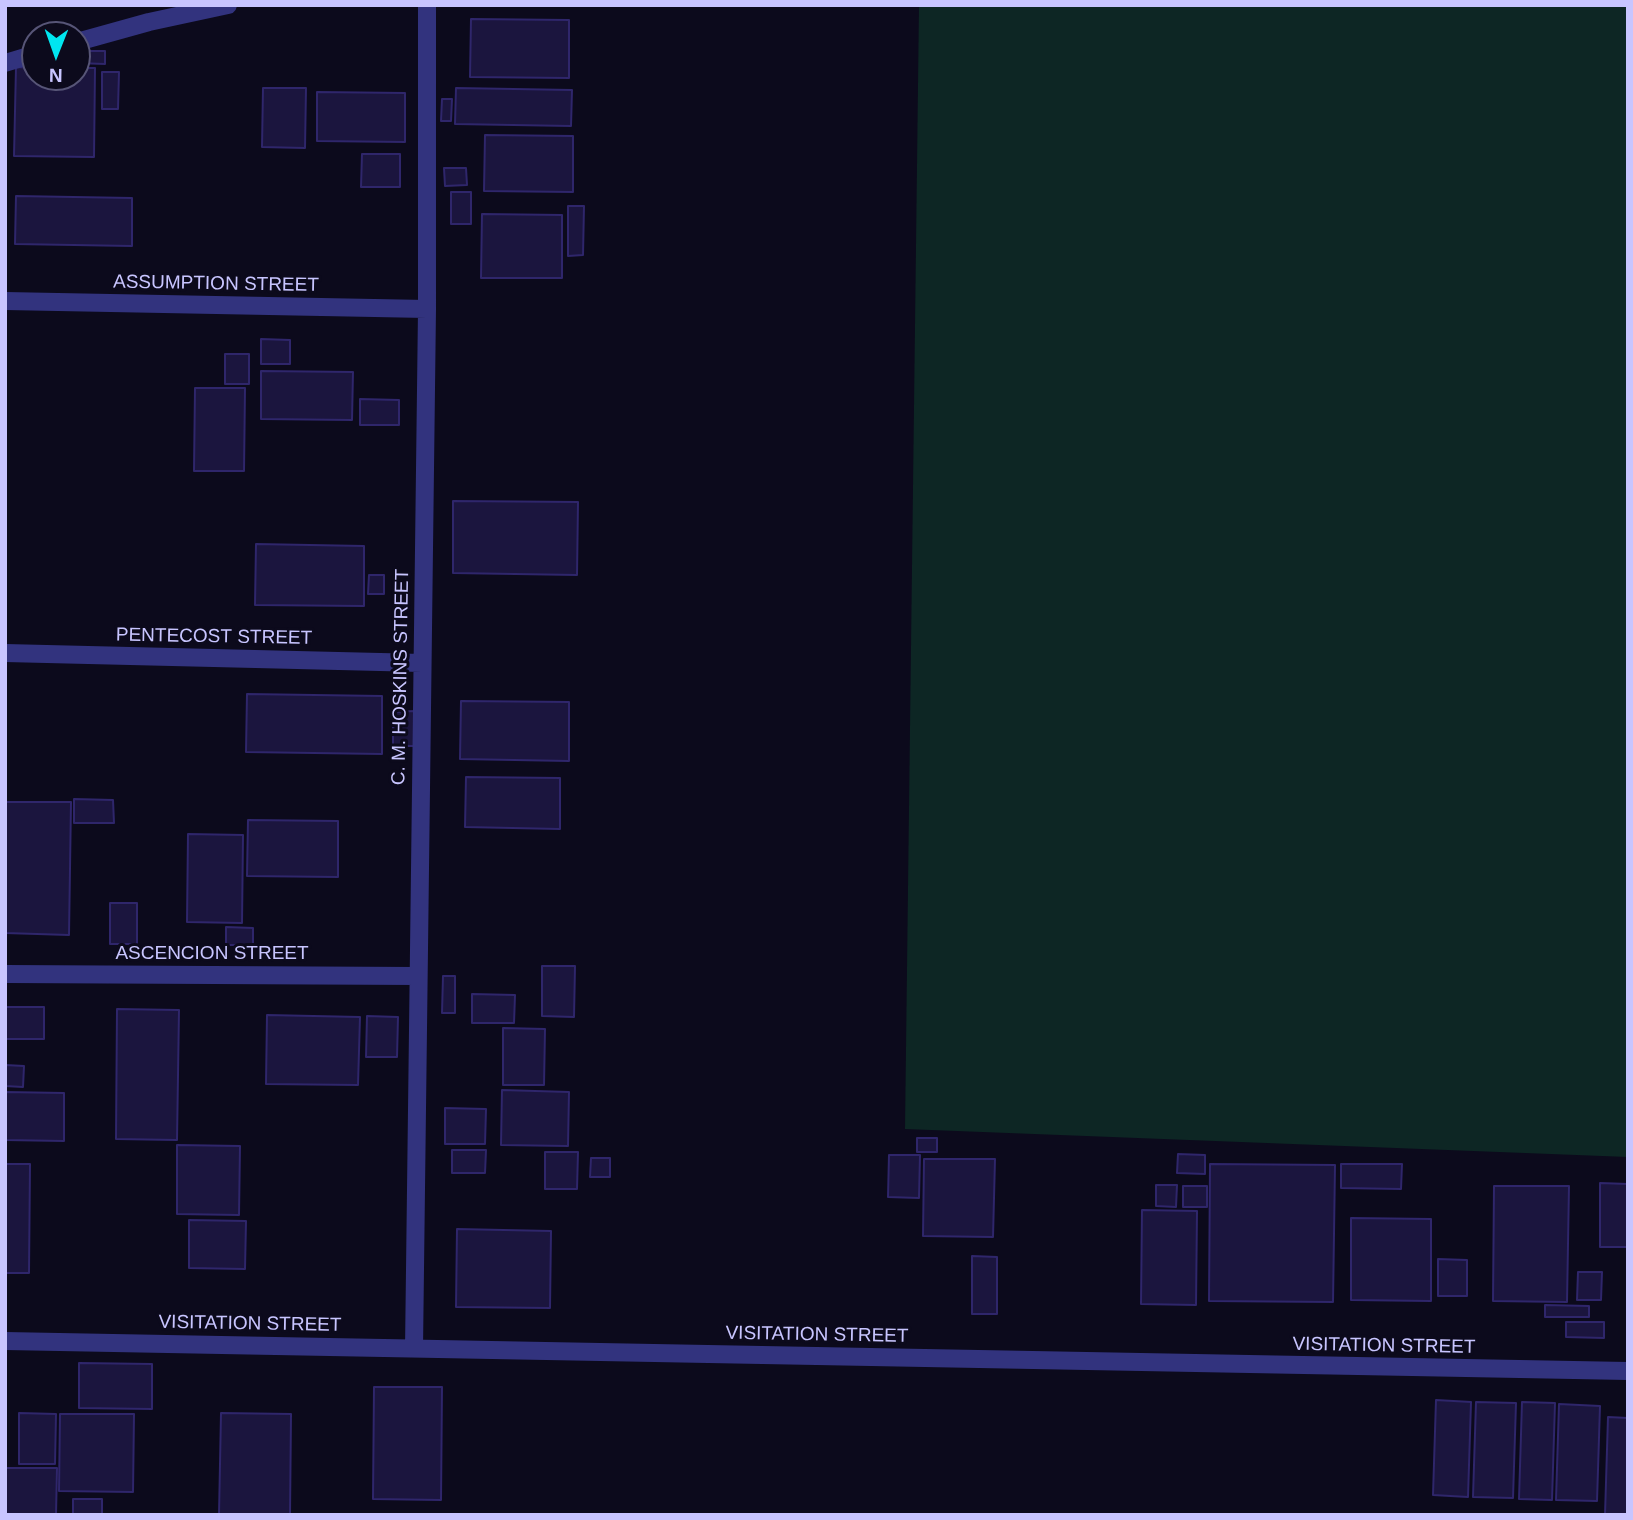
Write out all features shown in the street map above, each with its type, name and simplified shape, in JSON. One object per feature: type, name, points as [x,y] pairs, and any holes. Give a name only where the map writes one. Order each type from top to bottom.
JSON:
[{"type":"street","points":[[91,39],[149,22],[228,5]]},
{"type":"street","name":"C. M. HOSKINS STREET","points":[[414,1348],[427,309],[428,5]]},
{"type":"street","name":"ASSUMPTION STREET","points":[[5,300],[427,309]]},
{"type":"street","name":"PENTECOST STREET","points":[[5,653],[422,663]]},
{"type":"street","name":"ASCENCION STREET","points":[[5,974],[418,975]]},
{"type":"street","name":"VISITATION STREET","points":[[5,1341],[1628,1371]]},
{"type":"green space","points":[[919,5],[1628,5],[1628,1157],[905,1129]]},
{"type":"building","points":[[471,19],[569,20],[569,78],[470,77]]},
{"type":"building","points":[[91,51],[105,51],[105,64],[91,64]]},
{"type":"building","points":[[16,67],[21,67],[21,91],[91,91],[91,68],[95,68],[94,157],[14,156]]},
{"type":"building","points":[[102,72],[119,72],[118,109],[102,109]]},
{"type":"building","points":[[263,88],[306,88],[305,148],[262,147]]},
{"type":"building","points":[[456,88],[572,90],[571,126],[455,124]]},
{"type":"building","points":[[317,92],[405,93],[405,142],[317,141]]},
{"type":"building","points":[[442,99],[452,99],[451,121],[441,121]]},
{"type":"building","points":[[485,135],[573,136],[573,192],[484,191]]},
{"type":"building","points":[[362,154],[400,154],[400,187],[361,187]]},
{"type":"building","points":[[444,168],[466,168],[467,185],[445,186]]},
{"type":"building","points":[[451,192],[471,192],[471,224],[451,224]]},
{"type":"building","points":[[16,196],[132,198],[132,246],[15,244]]},
{"type":"building","points":[[568,206],[584,206],[583,255],[568,256]]},
{"type":"building","points":[[482,214],[562,215],[562,278],[481,278]]},
{"type":"building","points":[[261,339],[290,340],[290,364],[261,364]]},
{"type":"building","points":[[225,354],[249,354],[249,384],[225,384]]},
{"type":"building","points":[[261,371],[353,372],[352,420],[261,419]]},
{"type":"building","points":[[195,388],[245,388],[244,471],[194,471]]},
{"type":"building","points":[[360,399],[399,400],[399,425],[360,425]]},
{"type":"building","points":[[453,501],[578,502],[577,575],[453,573]]},
{"type":"building","points":[[256,544],[364,546],[364,606],[255,605]]},
{"type":"building","points":[[369,575],[384,575],[384,594],[368,594]]},
{"type":"building","points":[[247,694],[382,696],[382,754],[246,752]]},
{"type":"building","points":[[461,701],[569,702],[569,761],[460,759]]},
{"type":"building","points":[[415,711],[414,746],[393,746],[393,712]]},
{"type":"building","points":[[466,777],[560,778],[560,829],[465,827]]},
{"type":"building","points":[[74,799],[113,800],[114,823],[74,823]]},
{"type":"building","points":[[5,802],[71,802],[69,935],[5,933]]},
{"type":"building","points":[[248,820],[338,821],[338,877],[247,876]]},
{"type":"building","points":[[188,834],[243,835],[242,923],[187,922]]},
{"type":"building","points":[[110,903],[137,903],[137,944],[110,944]]},
{"type":"building","points":[[226,927],[253,928],[253,945],[226,945]]},
{"type":"building","points":[[542,966],[575,966],[574,1017],[542,1016]]},
{"type":"building","points":[[443,976],[455,976],[455,1013],[442,1013]]},
{"type":"building","points":[[472,994],[515,995],[514,1023],[472,1023]]},
{"type":"building","points":[[5,1007],[44,1007],[44,1039],[5,1039]]},
{"type":"building","points":[[117,1009],[179,1010],[177,1140],[116,1139]]},
{"type":"building","points":[[267,1015],[360,1017],[358,1085],[266,1084]]},
{"type":"building","points":[[367,1016],[398,1017],[397,1057],[366,1057]]},
{"type":"building","points":[[503,1028],[545,1029],[544,1085],[503,1085]]},
{"type":"building","points":[[5,1065],[24,1066],[23,1087],[5,1086]]},
{"type":"building","points":[[502,1090],[569,1092],[568,1146],[501,1145]]},
{"type":"building","points":[[5,1092],[64,1093],[64,1141],[5,1140]]},
{"type":"building","points":[[445,1108],[486,1109],[485,1144],[445,1144]]},
{"type":"building","points":[[917,1138],[937,1138],[937,1152],[917,1152]]},
{"type":"building","points":[[177,1145],[240,1146],[239,1215],[177,1214]]},
{"type":"building","points":[[452,1150],[486,1150],[485,1173],[452,1173]]},
{"type":"building","points":[[545,1152],[578,1152],[577,1189],[545,1189]]},
{"type":"building","points":[[1178,1154],[1205,1155],[1205,1174],[1177,1173]]},
{"type":"building","points":[[889,1155],[920,1155],[919,1198],[888,1197]]},
{"type":"building","points":[[591,1158],[610,1158],[610,1177],[590,1177]]},
{"type":"building","points":[[924,1159],[995,1159],[993,1237],[923,1236]]},
{"type":"building","points":[[5,1164],[30,1164],[29,1273],[5,1273]]},
{"type":"building","points":[[1210,1164],[1335,1165],[1333,1302],[1209,1301]]},
{"type":"building","points":[[1341,1164],[1402,1164],[1401,1189],[1341,1188]]},
{"type":"building","points":[[1600,1183],[1628,1184],[1628,1247],[1600,1247]]},
{"type":"building","points":[[1156,1185],[1177,1185],[1176,1207],[1156,1206]]},
{"type":"building","points":[[1183,1186],[1207,1186],[1207,1207],[1183,1207]]},
{"type":"building","points":[[1494,1186],[1569,1186],[1567,1302],[1493,1301]]},
{"type":"building","points":[[1142,1210],[1197,1211],[1196,1305],[1141,1304]]},
{"type":"building","points":[[1351,1218],[1431,1219],[1431,1301],[1351,1300]]},
{"type":"building","points":[[189,1220],[246,1221],[245,1269],[189,1268]]},
{"type":"building","points":[[457,1229],[551,1231],[550,1308],[456,1307]]},
{"type":"building","points":[[972,1256],[997,1257],[997,1314],[972,1314]]},
{"type":"building","points":[[1438,1259],[1467,1260],[1467,1296],[1438,1296]]},
{"type":"building","points":[[1578,1272],[1602,1272],[1601,1300],[1577,1300]]},
{"type":"building","points":[[1545,1305],[1589,1306],[1589,1317],[1545,1317]]},
{"type":"building","points":[[1566,1322],[1604,1322],[1604,1338],[1566,1337]]},
{"type":"building","points":[[79,1363],[152,1364],[152,1409],[79,1408]]},
{"type":"building","points":[[374,1387],[442,1387],[441,1500],[373,1499]]},
{"type":"building","points":[[1436,1400],[1471,1402],[1468,1497],[1433,1495]]},
{"type":"building","points":[[1476,1402],[1516,1403],[1513,1498],[1473,1497]]},
{"type":"building","points":[[1522,1402],[1555,1403],[1552,1500],[1519,1499]]},
{"type":"building","points":[[1559,1404],[1600,1406],[1597,1501],[1556,1500]]},
{"type":"building","points":[[19,1413],[56,1414],[55,1464],[19,1464]]},
{"type":"building","points":[[221,1413],[291,1414],[290,1515],[219,1515]]},
{"type":"building","points":[[60,1414],[134,1414],[133,1492],[59,1491]]},
{"type":"building","points":[[1608,1417],[1628,1418],[1628,1515],[1605,1515]]},
{"type":"building","points":[[5,1468],[57,1468],[56,1515],[5,1515]]},
{"type":"building","points":[[73,1499],[102,1499],[102,1515],[73,1515]]}]
